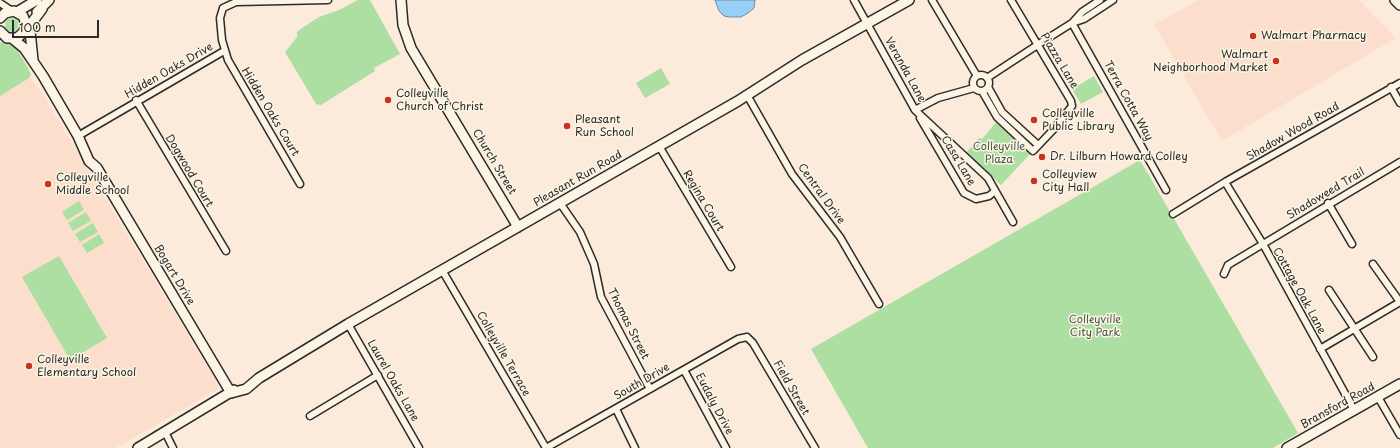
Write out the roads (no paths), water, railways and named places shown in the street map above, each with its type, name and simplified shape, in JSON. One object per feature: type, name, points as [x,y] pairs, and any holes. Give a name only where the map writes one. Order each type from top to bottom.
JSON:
[{"type":"street","points":[[0,18],[5,13],[14,11],[37,0]]},
{"type":"street","points":[[33,60],[30,31],[33,21],[49,0]]},
{"type":"street","name":"Hidden Oaks Drive","points":[[78,136],[136,100],[224,51],[220,18],[223,8],[226,5],[236,2],[328,0]]},
{"type":"street","name":"Veranda Lane","points":[[854,0],[915,110],[988,178],[1013,222]]},
{"type":"street","name":"Pleasant Run Road","points":[[138,448],[244,384],[259,378],[348,324],[747,95],[802,60],[909,0]]},
{"type":"street","points":[[932,0],[976,76]]},
{"type":"street","name":"Piazza Lane","points":[[1011,0],[1071,101],[1072,106],[1053,130],[1038,145]]},
{"type":"street","points":[[1072,23],[1082,12],[1100,0]]},
{"type":"street","points":[[915,110],[938,98],[974,88],[985,89],[1002,112],[1038,145],[1033,151],[997,117],[985,89],[987,78],[1072,23],[1084,19],[1113,0]]},
{"type":"street","points":[[1395,0],[1400,5]]},
{"type":"street","name":"Church Street","points":[[402,1],[403,24],[411,48],[518,227]]},
{"type":"street","points":[[0,3],[14,11]]},
{"type":"street","points":[[13,39],[21,36],[30,18],[42,9]]},
{"type":"street","name":"Bogart Drive","points":[[14,11],[23,16],[33,60]]},
{"type":"street","name":"Terra Cotta Way","points":[[1072,23],[1166,190]]},
{"type":"street","name":"Bogart Drive","points":[[0,31],[4,36],[13,39],[24,48],[33,60],[78,136],[84,140],[94,158],[97,168],[231,393]]},
{"type":"street","name":"Hidden Oaks Court","points":[[224,51],[234,72],[300,184]]},
{"type":"street","points":[[976,76],[982,75],[987,78]]},
{"type":"street","points":[[974,88],[973,80],[976,76]]},
{"type":"street","name":"Shadow Wood Road","points":[[1173,214],[1225,182],[1400,83]]},
{"type":"street","points":[[1391,88],[1400,103]]},
{"type":"street","name":"Central Drive","points":[[747,95],[792,174],[840,237],[879,304]]},
{"type":"street","name":"Dogwood Court","points":[[136,100],[226,250]]},
{"type":"street","name":"Casa Lane","points":[[915,110],[964,193],[970,197],[982,199],[995,191]]},
{"type":"street","name":"Regina Court","points":[[659,146],[731,267]]},
{"type":"street","name":"Shadoweed Trail","points":[[1224,274],[1228,265],[1328,203],[1400,162]]},
{"type":"street","name":"Cottage Oak Lane","points":[[1225,182],[1262,244],[1354,410]]},
{"type":"street","name":"Thomas Street","points":[[560,202],[580,232],[594,264],[601,297],[650,389]]},
{"type":"street","points":[[1328,203],[1352,244]]},
{"type":"street","points":[[1320,348],[1400,302],[1373,264]]},
{"type":"street","name":"Colleyville Terrace","points":[[442,270],[546,448]]},
{"type":"street","points":[[1329,290],[1373,357]]},
{"type":"street","name":"Laurel Oaks Lane","points":[[348,324],[419,448]]},
{"type":"street","name":"South Drive","points":[[546,448],[738,339],[749,338]]},
{"type":"street","name":"Field Street","points":[[749,338],[814,448]]},
{"type":"street","name":"Eudaly Drive","points":[[684,370],[726,448]]},
{"type":"street","points":[[310,416],[378,375]]},
{"type":"street","name":"Bransford Road","points":[[1287,448],[1400,384]]},
{"type":"street","points":[[1378,397],[1400,435]]},
{"type":"street","points":[[616,408],[635,448]]},
{"type":"street","points":[[165,432],[174,448]]},
{"type":"water","points":[[715,0],[755,0],[754,8],[748,13],[741,17],[730,17],[724,16],[719,11]]},
{"type":"place","name":"Walmart Pharmacy","points":[[1253,36]]},
{"type":"place","name":"Walmart Neighborhood Market","points":[[1276,61]]},
{"type":"place","name":"Colleyville Church of Christ","points":[[388,100]]},
{"type":"place","name":"Colleyville Public Library","points":[[1034,120]]},
{"type":"place","name":"Pleasant Run School","points":[[567,126]]},
{"type":"place","name":"Dr. Lilburn Howard Colley","points":[[1042,157]]},
{"type":"place","name":"Colleyview City Hall","points":[[1034,181]]},
{"type":"place","name":"Colleyville Middle School","points":[[48,184]]},
{"type":"place","name":"Colleyville Elementary School","points":[[29,366]]},
{"type":"park label","name":"Colleyville Plaza","points":[[999,153]]},
{"type":"park label","name":"Colleyville City Park","points":[[1095,326]]}]
